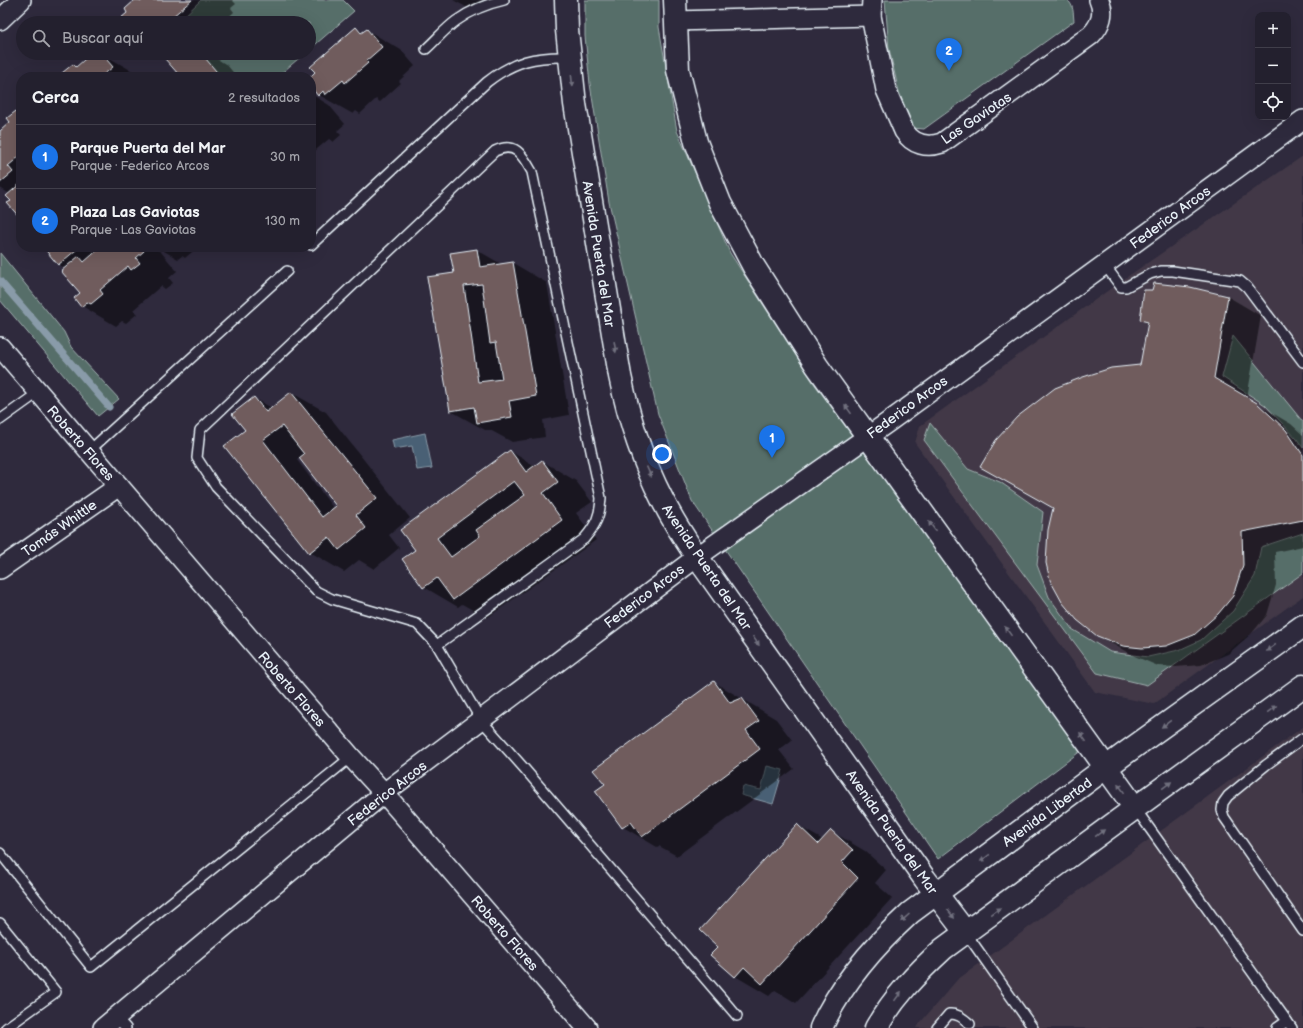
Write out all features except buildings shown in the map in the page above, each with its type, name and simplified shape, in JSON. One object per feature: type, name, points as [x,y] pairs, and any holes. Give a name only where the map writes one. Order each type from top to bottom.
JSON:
[{"type":"street","points":[[0,20],[21,0]]},
{"type":"street","name":"Avenida Puerta del Mar","points":[[566,0],[567,30],[575,104],[620,376],[636,439],[651,476],[669,512],[697,557],[936,894],[966,933]]},
{"type":"street","name":"Las Gaviotas","points":[[675,10],[872,8],[886,90],[904,131],[919,144],[935,146],[942,143],[1091,35],[1101,22],[1102,14],[1099,0]]},
{"type":"street","points":[[675,10],[678,70],[696,142],[720,203],[754,267],[817,366],[1135,808]]},
{"type":"street","name":"Federico Arcos","points":[[115,1024],[384,793],[697,557],[867,436],[1303,120]]},
{"type":"street","name":"Roberto Flores","points":[[0,347],[351,757],[384,793],[587,1028]]},
{"type":"street","name":"Tomás Whittle","points":[[0,569],[118,486]]},
{"type":"street","name":"Avenida Libertad","points":[[821,1028],[844,988],[865,959],[886,935],[910,913],[1127,752],[1303,626]]},
{"type":"street","points":[[876,1028],[903,989],[917,973],[943,949],[1303,686]]},
{"type":"lane","points":[[426,49],[455,22],[472,11],[490,3],[504,0]]},
{"type":"lane","points":[[316,241],[498,73],[511,66],[530,59],[550,56],[570,57]]},
{"type":"lane","points":[[437,645],[584,539],[595,525],[600,509],[601,498],[532,172],[518,151],[507,148],[501,148],[495,151],[200,430],[197,458],[216,487],[316,591],[332,599],[417,624],[437,645],[480,720],[523,767],[737,1016]]},
{"type":"lane","points":[[1104,264],[1121,287],[1126,287],[1150,274],[1173,271],[1240,281],[1247,287],[1303,362]]},
{"type":"lane","points":[[89,451],[286,270]]},
{"type":"lane","points":[[0,420],[39,392]]},
{"type":"lane","points":[[1303,738],[1266,765],[1228,796],[1223,803],[1222,810],[1224,817],[1303,931]]},
{"type":"lane","points":[[0,853],[91,967],[351,757]]},
{"type":"lane","points":[[1135,808],[1290,1024],[1277,1028]]},
{"type":"lane","points":[[0,923],[56,992],[6,1028]]},
{"type":"lane","points":[[966,933],[1033,1028]]},
{"type":"lane","points":[[937,1028],[949,1014],[954,1013],[961,1016],[970,1024]]},
{"type":"shaded area","points":[[1303,156],[1303,596],[1154,704],[1095,692],[915,443],[920,426],[1124,279]]},
{"type":"shaded area","points":[[1303,727],[1303,1028],[917,1028],[957,980]]},
{"type":"green space","points":[[201,0],[343,0],[354,11],[316,44],[316,16],[184,16]]},
{"type":"green space","points":[[585,0],[659,0],[659,27],[677,131],[730,253],[813,382],[1082,750],[938,859],[692,501],[658,414],[609,202],[590,84],[585,36]]},
{"type":"green space","points":[[885,0],[1067,0],[1072,7],[1074,21],[924,129],[913,128],[899,92],[889,49]]},
{"type":"green space","points":[[196,60],[297,60],[283,72],[207,72]]},
{"type":"green space","points":[[0,253],[64,332],[71,347],[119,399],[98,416],[0,300]]},
{"type":"green space","points":[[1233,336],[1303,422],[1303,448],[1297,439],[1265,405],[1222,377]]},
{"type":"green space","points":[[930,423],[968,469],[1000,482],[1043,512],[1037,565],[1049,597],[1072,629],[1110,652],[1148,657],[1179,650],[1201,640],[1233,611],[1255,576],[1261,547],[1303,533],[1303,573],[1147,685],[1097,673],[924,440]]},
{"type":"water","points":[[425,433],[432,468],[417,470],[412,446],[394,449],[392,440]]},
{"type":"water","points":[[767,766],[783,770],[773,804],[741,795],[743,786],[761,790]]},
{"type":"waterway","points":[[0,281],[109,407]]},
{"type":"place","name":"Plaza Las Gaviotas","points":[[949,71]]},
{"type":"place","name":"Parque Puerta del Mar","points":[[772,458]]}]
